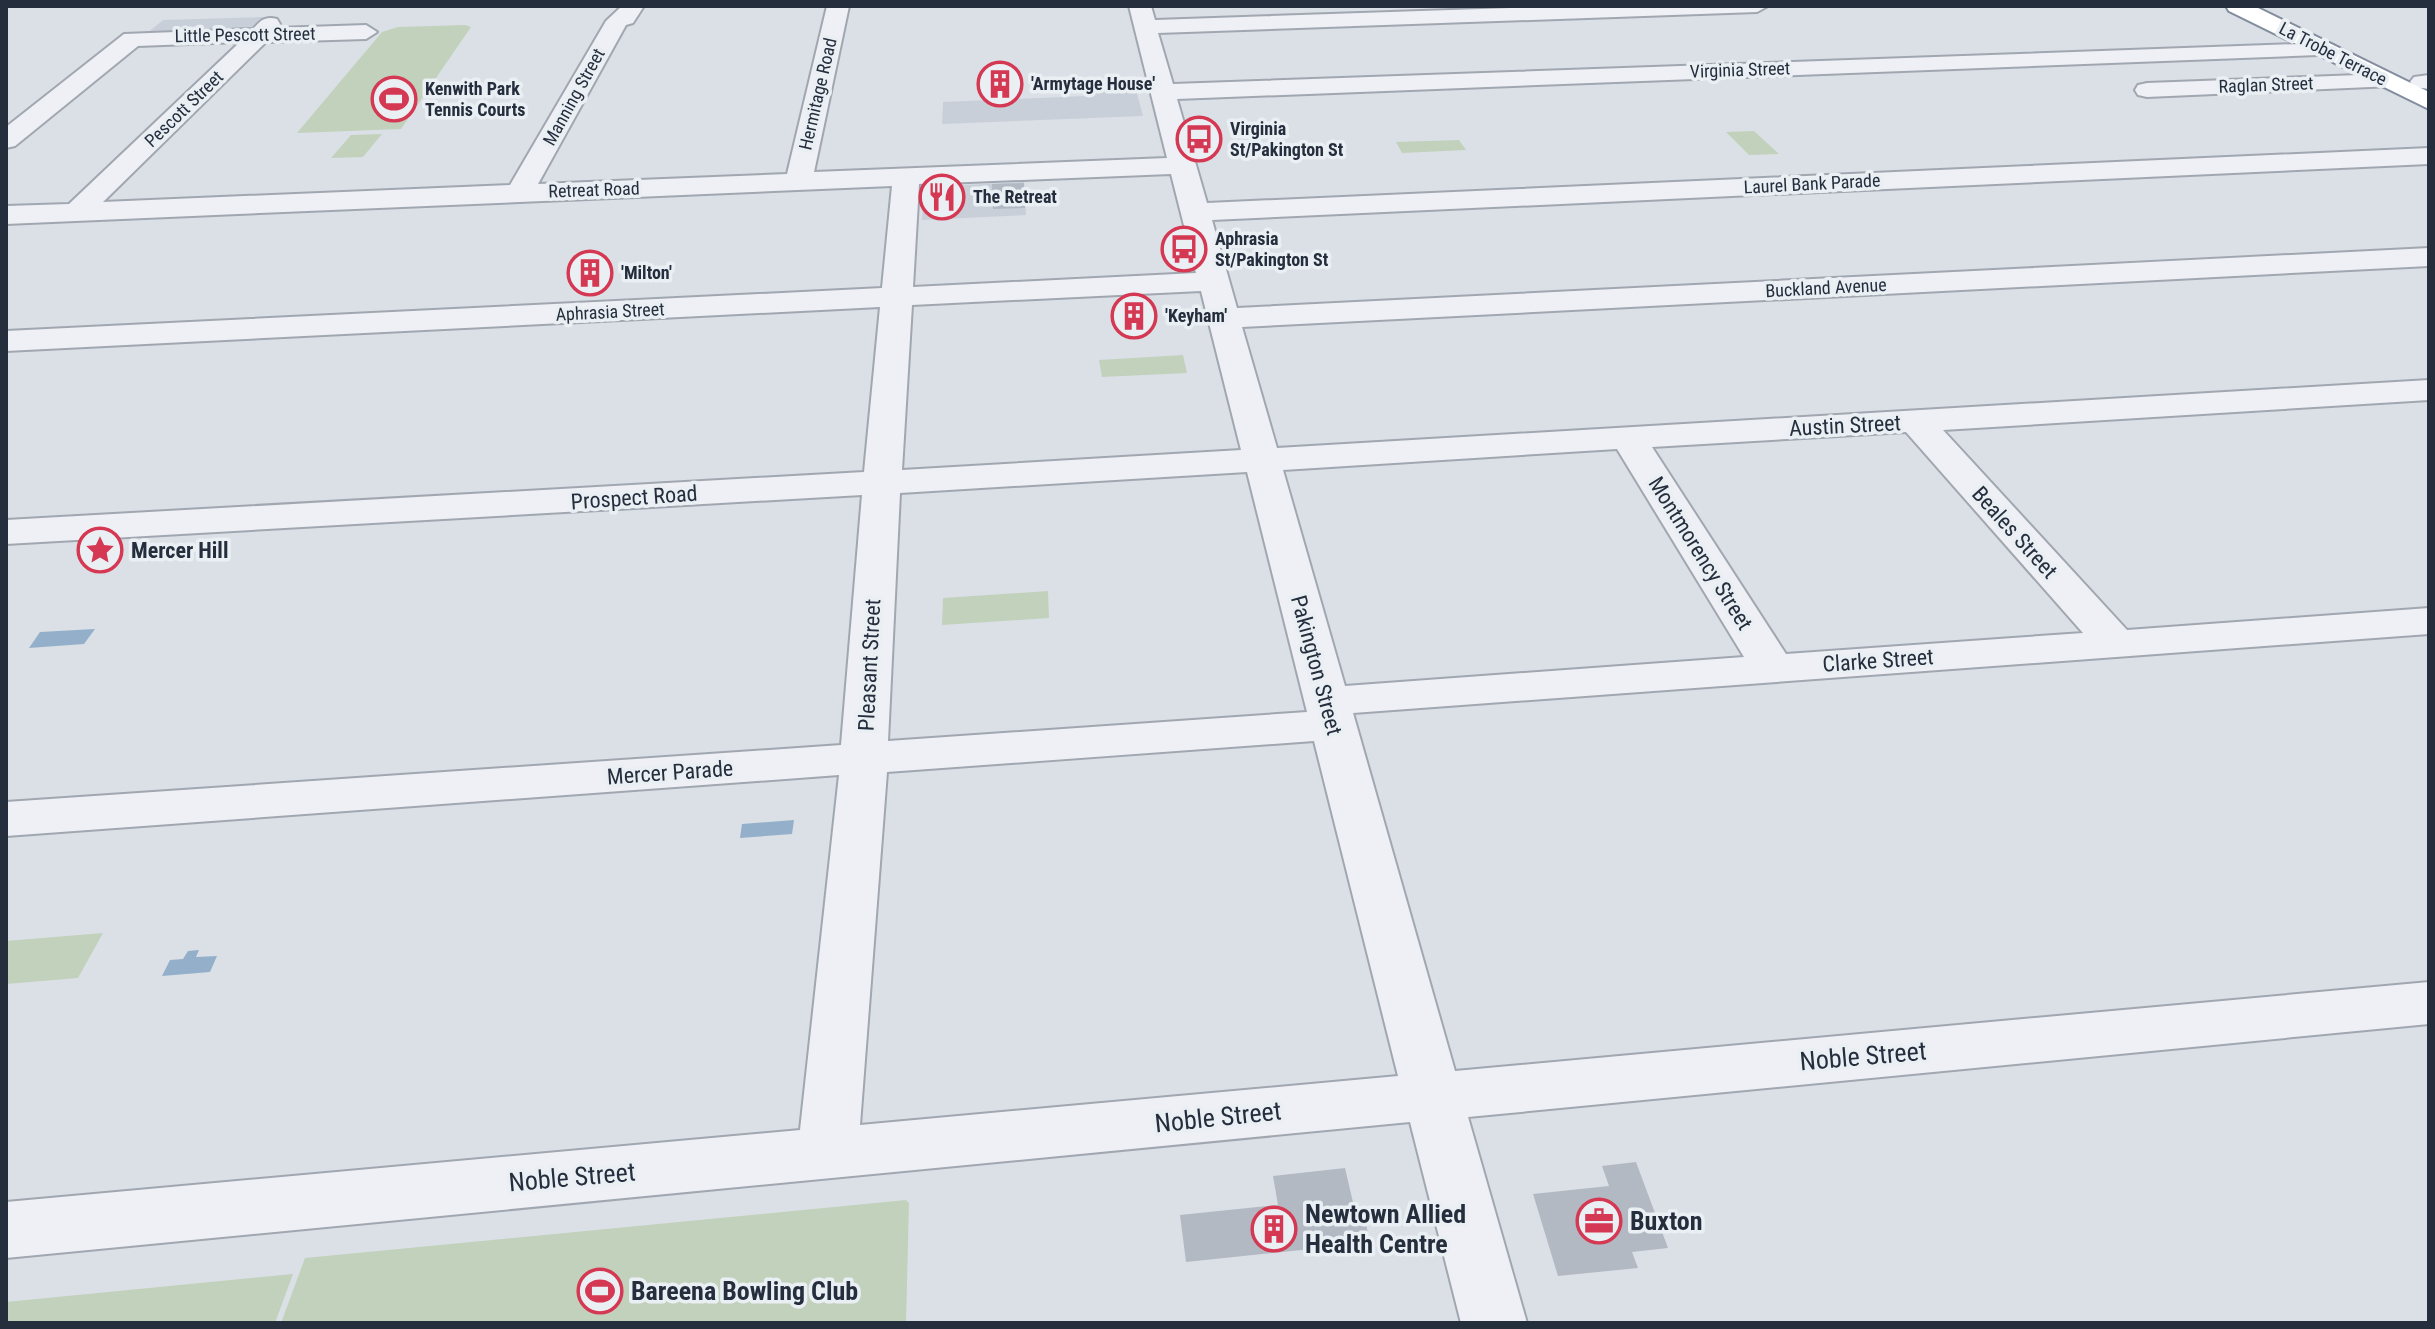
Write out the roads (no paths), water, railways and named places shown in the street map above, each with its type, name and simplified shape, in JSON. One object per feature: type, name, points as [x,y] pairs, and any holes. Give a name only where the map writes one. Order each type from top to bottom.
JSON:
[{"type":"highway","name":"La Trobe Terrace","points":[[2237,6],[2385,81],[2427,88]]},
{"type":"highway","name":"La Trobe Terrace","points":[[2264,6],[2427,88]]},
{"type":"street","name":"Pescott Street","points":[[77,212],[289,6]]},
{"type":"street","name":"Manning Street","points":[[519,193],[617,21],[625,18],[633,6]]},
{"type":"street","name":"Hermitage Road","points":[[799,181],[838,6]]},
{"type":"street","points":[[1143,16],[1757,6]]},
{"type":"street","name":"Pakington Street","points":[[1143,16],[1494,1323]]},
{"type":"street","name":"Little Pescott Street","points":[[6,140],[124,42],[144,38],[366,32]]},
{"type":"street","name":"Virginia Street","points":[[1163,92],[2318,48]]},
{"type":"street","name":"Raglan Street","points":[[2147,90],[2385,81]]},
{"type":"street","name":"Laurel Bank Parade","points":[[1195,212],[2429,156]]},
{"type":"street","name":"Retreat Road","points":[[6,215],[1182,165]]},
{"type":"street","name":"Pleasant Street","points":[[828,1153],[864,758],[906,177]]},
{"type":"street","name":"Buckland Avenue","points":[[1224,318],[2429,257]]},
{"type":"street","name":"Aphrasia Street","points":[[6,341],[1213,281]]},
{"type":"street","name":"Austin Street","points":[[1262,460],[2429,390]]},
{"type":"street","name":"Beales Street","points":[[1916,421],[2115,643]]},
{"type":"street","name":"Montmorency Street","points":[[1628,438],[1773,668]]},
{"type":"street","name":"Prospect Road","points":[[6,532],[1262,460]]},
{"type":"street","name":"Clarke Street","points":[[1330,713],[1773,668],[2429,621]]},
{"type":"street","name":"Mercer Parade","points":[[6,819],[864,758],[1330,713]]},
{"type":"street","name":"Noble Street","points":[[6,1230],[2429,1003]]},
{"type":"water","points":[[95,629],[84,644],[29,648],[40,632]]},
{"type":"water","points":[[794,820],[792,834],[740,838],[742,824]]},
{"type":"water","points":[[199,950],[196,957],[217,956],[210,972],[162,976],[170,960],[183,959],[188,951]]},
{"type":"place","name":"'Armytage House'","points":[[1000,84]]},
{"type":"place","name":"Kenwith Park Tennis Courts","points":[[394,99]]},
{"type":"place","name":"Virginia St/Pakington St","points":[[1199,139]]},
{"type":"place","name":"The Retreat","points":[[942,197]]},
{"type":"place","name":"Aphrasia St/Pakington St","points":[[1184,249]]},
{"type":"place","name":"'Milton'","points":[[590,273]]},
{"type":"place","name":"'Keyham'","points":[[1134,316]]},
{"type":"place","name":"Mercer Hill","points":[[100,550]]},
{"type":"place","name":"Buxton","points":[[1599,1221]]},
{"type":"place","name":"Newtown Allied Health Centre","points":[[1274,1229]]},
{"type":"place","name":"Bareena Bowling Club","points":[[600,1291]]}]
